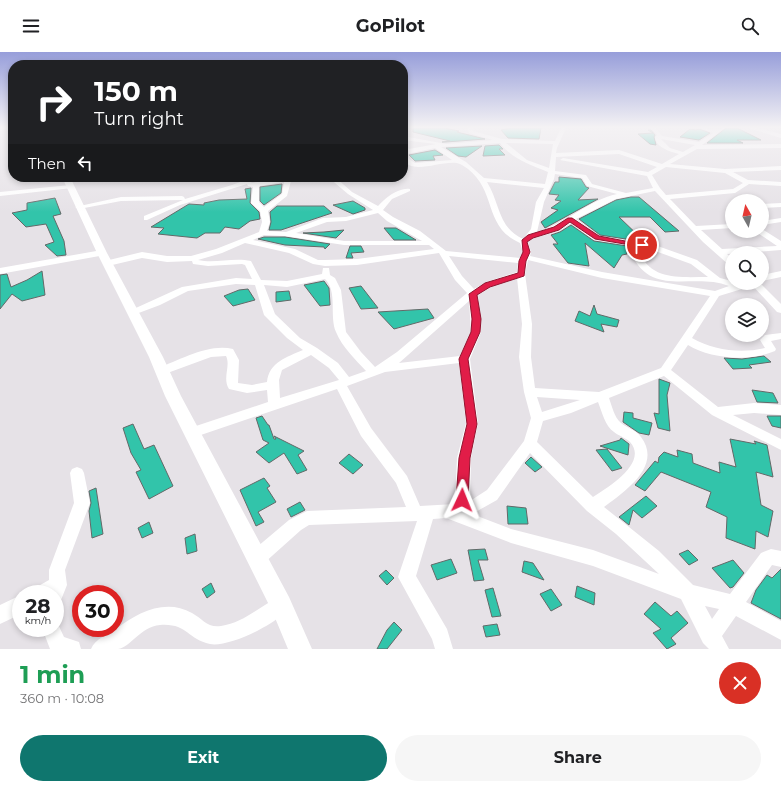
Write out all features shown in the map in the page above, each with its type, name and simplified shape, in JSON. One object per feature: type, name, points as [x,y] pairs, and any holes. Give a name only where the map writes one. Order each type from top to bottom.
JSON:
[{"type":"street","points":[[449,156],[465,163],[482,180],[492,199],[499,225],[515,239],[527,239],[556,229],[582,212],[624,194],[657,189]]},
{"type":"street","points":[[518,156],[525,161],[551,171],[584,176],[590,185],[624,194]]},
{"type":"street","points":[[553,157],[568,156]]},
{"type":"street","points":[[632,156],[674,167],[725,171],[781,168]]},
{"type":"street","points":[[553,157],[649,174],[681,156]]},
{"type":"street","points":[[257,558],[296,525],[308,518],[456,511],[473,507],[492,495],[530,443],[537,418],[530,392],[525,357],[526,306],[521,274],[527,252],[527,239],[534,230],[540,202],[548,186],[553,157]]},
{"type":"street","points":[[408,160],[414,165],[458,161]]},
{"type":"street","points":[[725,171],[747,182],[781,184]]},
{"type":"street","points":[[649,174],[657,189],[725,257]]},
{"type":"street","points":[[482,180],[548,186]]},
{"type":"street","points":[[0,194],[68,182],[78,207],[96,238],[192,433],[281,605],[300,649]]},
{"type":"street","points":[[147,218],[190,198],[238,186],[248,182]]},
{"type":"street","points":[[238,186],[275,182]]},
{"type":"street","points":[[264,210],[285,195],[288,182]]},
{"type":"street","points":[[337,182],[350,193],[379,210],[390,219],[417,233],[442,252],[458,278],[473,294],[476,332],[464,359],[472,424],[464,458],[462,489],[456,511]]},
{"type":"street","points":[[666,197],[735,191],[745,186],[747,182]]},
{"type":"street","points":[[256,185],[255,203],[264,210],[266,222],[263,233]]},
{"type":"street","points":[[287,234],[326,220],[360,217],[379,210],[390,198],[408,190]]},
{"type":"street","points":[[78,207],[121,199],[190,198]]},
{"type":"street","points":[[769,206],[781,205]]},
{"type":"street","points":[[570,219],[597,238],[631,242],[649,246],[694,262],[718,281]]},
{"type":"street","points":[[769,222],[781,220]]},
{"type":"street","points":[[695,228],[725,226]]},
{"type":"street","points":[[0,271],[142,255],[156,259],[188,259],[211,254],[263,233],[287,234],[344,243],[430,243]]},
{"type":"street","points":[[769,238],[781,246]]},
{"type":"street","points":[[246,241],[292,251],[316,262],[325,263],[357,262],[442,252],[524,259],[602,275],[716,294],[728,290]]},
{"type":"street","points":[[631,242],[636,257],[644,268],[651,272],[676,279],[725,282]]},
{"type":"street","points":[[720,252],[781,246]]},
{"type":"street","points":[[188,259],[200,263],[222,262],[247,263],[250,265],[256,283],[264,296],[267,312],[299,343],[313,350],[341,371],[344,383],[366,432],[402,480],[421,513],[407,576],[440,636],[444,649]]},
{"type":"street","points":[[325,263],[326,276]]},
{"type":"street","points":[[192,433],[275,404],[374,373],[385,368],[408,350],[440,319],[473,294],[487,285],[521,274]]},
{"type":"street","points":[[769,277],[781,274]]},
{"type":"street","points":[[132,312],[157,303],[185,288],[236,281],[277,285],[293,284],[326,276],[330,278],[336,290],[341,332],[357,355],[374,373]]},
{"type":"street","points":[[762,290],[781,310]]},
{"type":"street","points":[[537,418],[567,410],[665,371],[716,294]]},
{"type":"street","points":[[685,339],[701,347],[714,351],[744,352],[768,351],[771,349],[765,340],[768,337],[781,336]]},
{"type":"street","points":[[275,404],[271,385],[272,376],[281,364],[313,350]]},
{"type":"street","points":[[162,370],[210,353],[228,352],[233,356],[234,361],[231,380],[234,386],[253,389],[271,385]]},
{"type":"street","points":[[385,368],[464,359]]},
{"type":"street","points":[[665,371],[716,412],[781,445]]},
{"type":"street","points":[[530,392],[602,397]]},
{"type":"street","points":[[593,506],[623,484],[637,470],[642,454],[637,441],[615,426],[602,397]]},
{"type":"street","points":[[716,412],[754,408],[781,410]]},
{"type":"street","points":[[530,443],[546,462],[593,506],[642,546],[689,593],[715,642]]},
{"type":"street","points":[[57,585],[57,570],[82,503],[77,473]]},
{"type":"street","points":[[456,511],[511,536],[593,558],[689,593],[733,604],[781,631]]},
{"type":"street","points":[[715,642],[733,604],[767,559],[771,557],[781,559]]},
{"type":"street","points":[[100,649],[108,646],[144,620],[160,616],[183,618],[203,633],[216,637],[239,630],[281,605]]},
{"type":"street","points":[[0,615],[12,609]]},
{"type":"street","points":[[55,637],[58,645],[72,649]]},
{"type":"building","points":[[410,156],[434,156],[433,156],[435,160],[415,161]]},
{"type":"building","points":[[559,177],[581,179],[586,187],[589,188],[578,200],[598,199],[545,228],[541,222],[558,210],[551,208],[561,201],[555,200],[559,195],[549,194],[555,182],[559,182]]},
{"type":"building","points":[[282,184],[281,193],[264,205],[260,201],[260,187]]},
{"type":"building","points":[[251,188],[250,203],[259,212],[260,219],[250,221],[239,229],[225,227],[220,233],[205,233],[197,238],[158,234],[164,228],[151,227],[189,204],[204,205],[204,203],[219,200],[247,199],[245,189]]},
{"type":"building","points":[[639,197],[679,231],[665,232],[650,217],[619,217],[645,242],[600,235],[579,219],[616,200]]},
{"type":"building","points":[[55,198],[61,214],[53,216],[64,241],[66,255],[57,256],[45,245],[54,242],[46,224],[26,227],[12,213],[27,210],[27,203]]},
{"type":"building","points":[[353,201],[365,208],[365,210],[353,214],[333,205]]},
{"type":"building","points":[[277,206],[324,206],[332,213],[281,230],[269,230],[271,222],[270,212]]},
{"type":"building","points":[[571,225],[594,241],[627,246],[627,254],[622,255],[614,268],[585,243],[589,266],[568,263],[553,244],[558,244],[551,235],[560,232]]},
{"type":"building","points":[[384,228],[396,228],[416,240],[394,240]]},
{"type":"building","points":[[344,230],[336,238],[303,233],[324,232]]},
{"type":"building","points":[[264,237],[285,237],[330,244],[325,249],[324,247],[285,245],[258,239]]},
{"type":"building","points":[[350,246],[361,246],[364,252],[351,253],[353,258],[346,258]]},
{"type":"building","points":[[42,271],[45,295],[22,301],[12,294],[0,309],[0,275],[7,274],[11,287]]},
{"type":"building","points":[[324,281],[329,288],[330,305],[320,306],[304,285]]},
{"type":"building","points":[[361,286],[378,308],[361,309],[349,288]]},
{"type":"building","points":[[248,289],[255,300],[233,306],[224,296],[239,290]]},
{"type":"building","points":[[289,291],[291,300],[276,302],[276,292]]},
{"type":"building","points":[[594,305],[597,314],[619,320],[617,327],[601,324],[604,332],[575,321],[579,311],[590,316]]},
{"type":"building","points":[[428,309],[434,318],[394,329],[378,312]]},
{"type":"building","points":[[764,356],[771,362],[749,365],[752,368],[733,369],[724,358],[742,359]]},
{"type":"building","points":[[659,379],[670,383],[667,395],[670,431],[658,428],[654,413],[659,414]]},
{"type":"building","points":[[752,390],[773,393],[778,403],[757,402]]},
{"type":"building","points":[[624,412],[633,413],[633,418],[652,423],[649,435],[639,433],[623,422]]},
{"type":"building","points":[[262,416],[269,425],[274,439],[276,439],[274,436],[304,451],[298,455],[307,470],[297,474],[284,453],[269,463],[256,452],[269,443],[263,440],[256,418]]},
{"type":"building","points":[[767,416],[781,416],[781,428],[772,426]]},
{"type":"building","points":[[133,424],[144,449],[154,445],[173,486],[149,499],[136,472],[141,470],[131,453],[123,428]]},
{"type":"building","points":[[621,438],[629,444],[628,455],[600,446],[620,440]]},
{"type":"building","points":[[730,439],[756,444],[754,441],[767,445],[773,477],[756,472],[761,505],[773,511],[768,537],[756,531],[755,549],[726,538],[727,517],[706,507],[711,492],[661,472],[645,491],[635,485],[655,461],[658,463],[659,457],[664,452],[678,457],[677,450],[692,454],[693,463],[720,473],[719,462],[736,467]]},
{"type":"building","points":[[607,449],[622,468],[612,471],[596,450]]},
{"type":"building","points":[[349,454],[363,465],[353,474],[339,463]]},
{"type":"building","points":[[531,457],[542,467],[535,472],[525,463]]},
{"type":"building","points":[[264,478],[270,486],[267,488],[276,502],[258,512],[264,522],[256,526],[240,490]]},
{"type":"building","points":[[96,488],[103,534],[92,538],[89,511],[91,503],[89,491]]},
{"type":"building","points":[[646,496],[657,506],[642,518],[633,510],[629,525],[619,517]]},
{"type":"building","points":[[300,502],[305,510],[291,517],[287,509]]},
{"type":"building","points":[[507,506],[526,508],[528,524],[508,524]]},
{"type":"building","points":[[149,522],[153,533],[142,538],[138,528]]},
{"type":"building","points":[[195,534],[197,551],[187,554],[185,538]]},
{"type":"building","points":[[485,549],[488,560],[478,560],[484,580],[474,581],[468,550]]},
{"type":"building","points":[[688,550],[698,560],[689,565],[679,554]]},
{"type":"building","points":[[451,559],[457,573],[437,580],[431,565]]},
{"type":"building","points":[[733,560],[744,573],[733,587],[730,588],[712,568]]},
{"type":"building","points":[[524,561],[533,563],[544,580],[522,572]]},
{"type":"building","points":[[781,569],[781,619],[751,603],[756,590],[767,575],[772,578]]},
{"type":"building","points":[[386,570],[394,578],[387,585],[379,576]]},
{"type":"building","points":[[211,583],[215,592],[207,598],[202,589]]},
{"type":"building","points":[[577,586],[595,593],[594,605],[575,597]]},
{"type":"building","points":[[493,588],[501,616],[492,617],[485,590]]},
{"type":"building","points":[[551,589],[562,605],[551,611],[540,594]]},
{"type":"building","points":[[655,602],[671,616],[677,611],[688,623],[671,638],[676,644],[667,649],[653,633],[661,629],[644,614]]},
{"type":"building","points":[[394,622],[402,630],[387,649],[377,649],[387,630]]},
{"type":"building","points":[[497,624],[500,635],[486,637],[483,626]]},
{"type":"route","points":[[462,500],[464,458],[472,424],[464,359],[476,332],[473,294],[487,285],[521,274],[523,261],[527,252],[524,242],[530,237],[556,229],[570,219],[597,238],[631,242],[642,245]]}]
